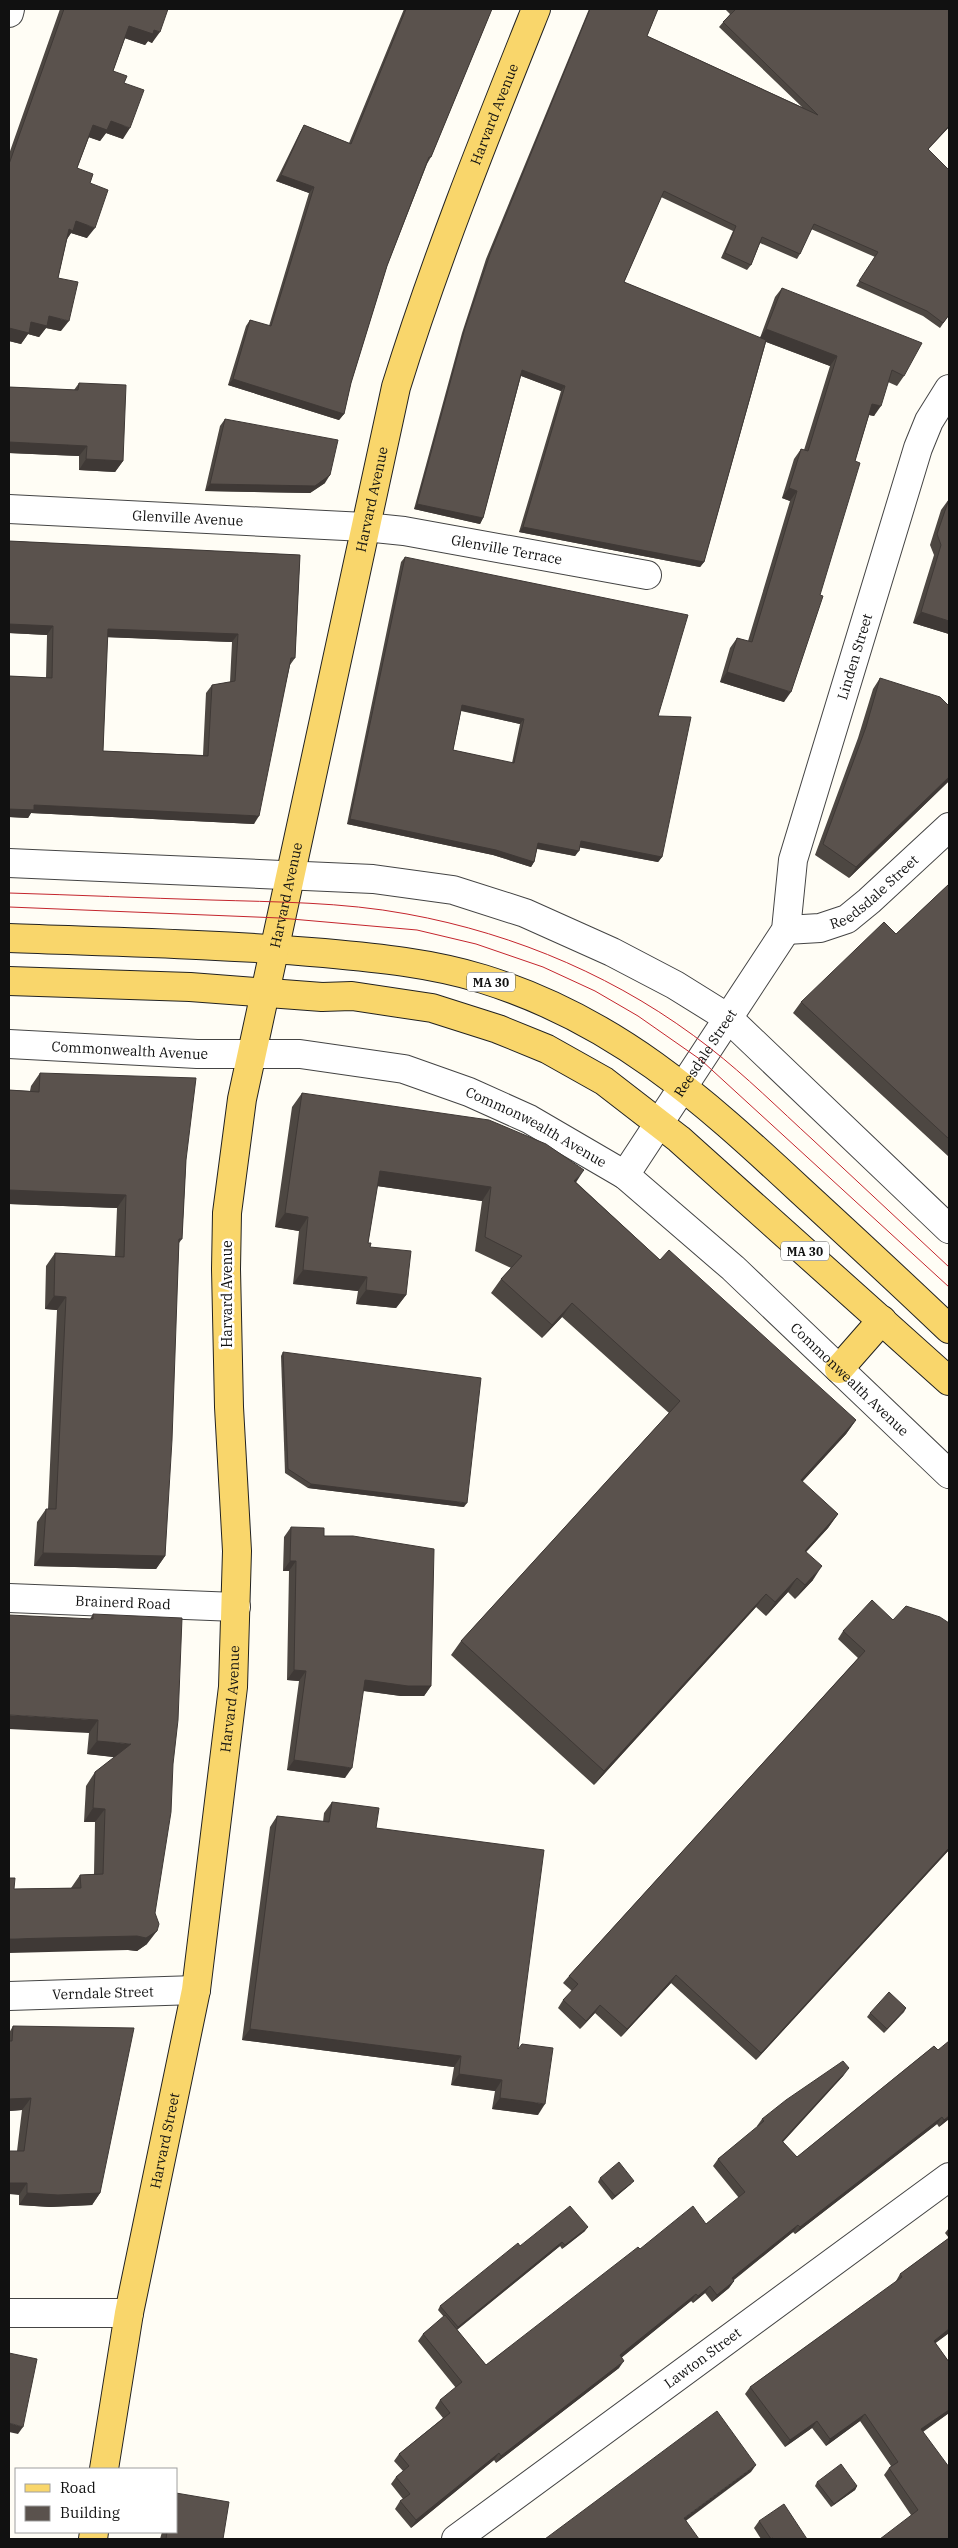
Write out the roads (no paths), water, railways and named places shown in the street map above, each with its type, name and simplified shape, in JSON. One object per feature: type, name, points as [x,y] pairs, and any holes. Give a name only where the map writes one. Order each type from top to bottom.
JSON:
[{"type":"main road","name":"Harvard Avenue","points":[[219,1811],[233,1687],[237,1551],[228,1407],[227,1213],[242,1100],[396,386],[422,301],[463,190],[536,9]]},
{"type":"main road","name":"MA 30","points":[[9,938],[274,949],[401,961],[481,978],[551,1005],[586,1022],[655,1063],[684,1086],[755,1148],[949,1328]]},
{"type":"main road","name":"MA 30","points":[[9,981],[265,991],[322,997],[352,996],[432,1008],[498,1029],[547,1049],[604,1081],[660,1123],[949,1381]]},
{"type":"main road","points":[[838,1369],[882,1320]]},
{"type":"main road","name":"Harvard Street","points":[[104,2468],[129,2313],[196,1990],[219,1811]]},
{"type":"street","points":[[9,13],[10,9]]},
{"type":"street","name":"Linden Street","points":[[786,930],[793,860],[857,647],[918,448],[929,421],[949,389]]},
{"type":"street","name":"Glenville Avenue","points":[[9,509],[365,527]]},
{"type":"street","name":"Glenville Terrace","points":[[365,527],[404,531],[647,575]]},
{"type":"street","name":"Reedsdale Street","points":[[786,930],[820,928],[847,919],[949,827]]},
{"type":"street","points":[[9,862],[373,879],[453,890],[525,913],[612,952],[675,985],[728,1018],[949,1230]]},
{"type":"street","name":"Reesdale Street","points":[[625,1175],[786,930]]},
{"type":"street","name":"Commonwealth Avenue","points":[[9,1044],[197,1054],[300,1054],[404,1069],[469,1092],[529,1119],[625,1175],[733,1268],[949,1474]]},
{"type":"street","name":"Brainerd Road","points":[[9,1598],[236,1607]]},
{"type":"street","name":"Verndale Street","points":[[9,1996],[196,1990]]},
{"type":"street","name":"Lawton Street","points":[[456,2539],[949,2177]]},
{"type":"street","points":[[9,2313],[129,2313]]},
{"type":"tram line","points":[[9,893],[284,902],[358,907],[407,914],[448,923],[528,947],[567,963],[641,1001],[676,1023],[710,1048],[762,1093],[949,1267]]},
{"type":"tram line","points":[[9,907],[280,918],[417,930],[476,944],[543,967],[595,991],[638,1016],[701,1060],[949,1287]]}]
